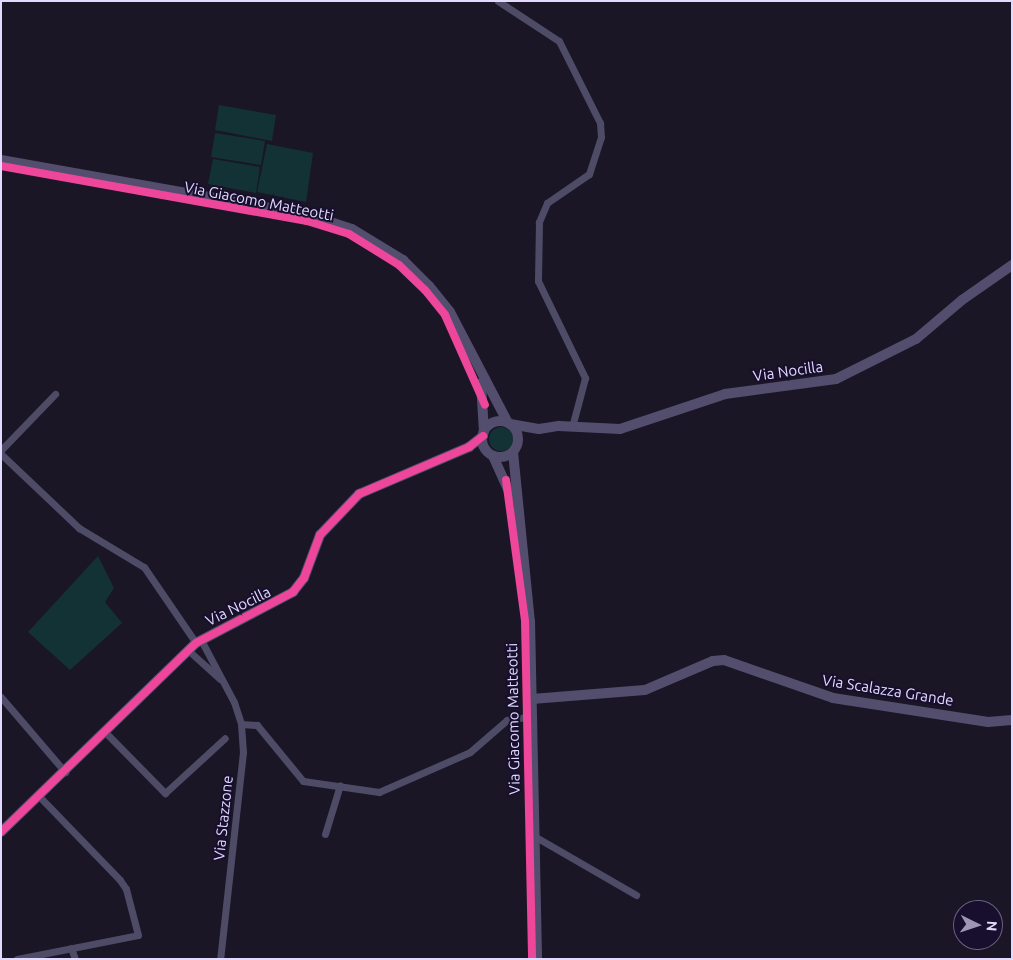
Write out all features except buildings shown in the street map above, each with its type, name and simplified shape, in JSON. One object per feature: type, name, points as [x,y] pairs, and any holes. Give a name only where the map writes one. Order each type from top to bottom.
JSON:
[{"type":"street","points":[[498,1],[559,41],[600,123],[590,174],[547,203],[538,222],[538,281],[585,378],[572,427]]},
{"type":"street","name":"Via Giacomo Matteotti","points":[[1,160],[308,215],[352,229],[403,260],[429,286],[450,312],[480,374]]},
{"type":"street","name":"Via Nocilla","points":[[509,424],[539,429],[572,427],[620,429],[725,394],[836,379],[916,339],[962,300],[1012,265]]},
{"type":"street","points":[[480,374],[509,424],[516,432],[515,449],[520,525]]},
{"type":"street","points":[[480,374],[485,405],[483,434],[490,453],[506,480],[520,525]]},
{"type":"street","points":[[1,450],[55,394]]},
{"type":"street","points":[[483,434],[491,424],[509,424]]},
{"type":"street","points":[[469,447],[490,453],[515,449],[539,429]]},
{"type":"street","name":"Via Nocilla","points":[[1,832],[107,734],[196,645],[293,592],[304,578],[320,535],[364,491],[469,447],[483,434]]},
{"type":"street","points":[[1,454],[78,528],[144,567],[224,683]]},
{"type":"street","name":"Via Giacomo Matteotti","points":[[520,525],[530,621],[537,959]]},
{"type":"street","name":"Via Stazzone","points":[[196,645],[224,683],[241,724],[243,752],[220,959]]},
{"type":"street","name":"Via Scalazza Grande","points":[[532,699],[645,690],[713,661],[724,660],[832,698],[988,722],[1012,720]]},
{"type":"street","points":[[1,697],[65,772]]},
{"type":"street","points":[[241,724],[257,725],[298,779],[385,791],[470,752],[506,720],[532,716]]},
{"type":"street","points":[[107,734],[165,793],[225,738]]},
{"type":"street","points":[[325,834],[340,785]]},
{"type":"street","points":[[17,959],[138,935],[126,889],[120,880],[39,796]]},
{"type":"street","points":[[534,836],[636,895]]},
{"type":"street","points":[[72,948],[75,959]]},
{"type":"green space","points":[[219,105],[276,115],[272,141],[215,130]]},
{"type":"green space","points":[[215,133],[265,141],[261,165],[211,157]]},
{"type":"green space","points":[[267,144],[313,153],[306,202],[257,192]]},
{"type":"green space","points":[[213,159],[260,167],[256,193],[208,184]]},
{"type":"green space","points":[[501,427],[509,431],[513,439],[509,447],[501,451],[493,447],[489,439],[493,431]]},
{"type":"green space","points":[[98,556],[114,588],[105,602],[122,623],[70,670],[28,632]]},
{"type":"cycle path","points":[[1,166],[307,221],[349,234],[399,265],[425,290],[445,315],[485,405]]},
{"type":"cycle path","points":[[1,832],[196,643],[293,592],[304,578],[320,535],[359,494],[469,447],[483,436]]},
{"type":"cycle path","points":[[506,480],[525,621],[532,959]]}]
